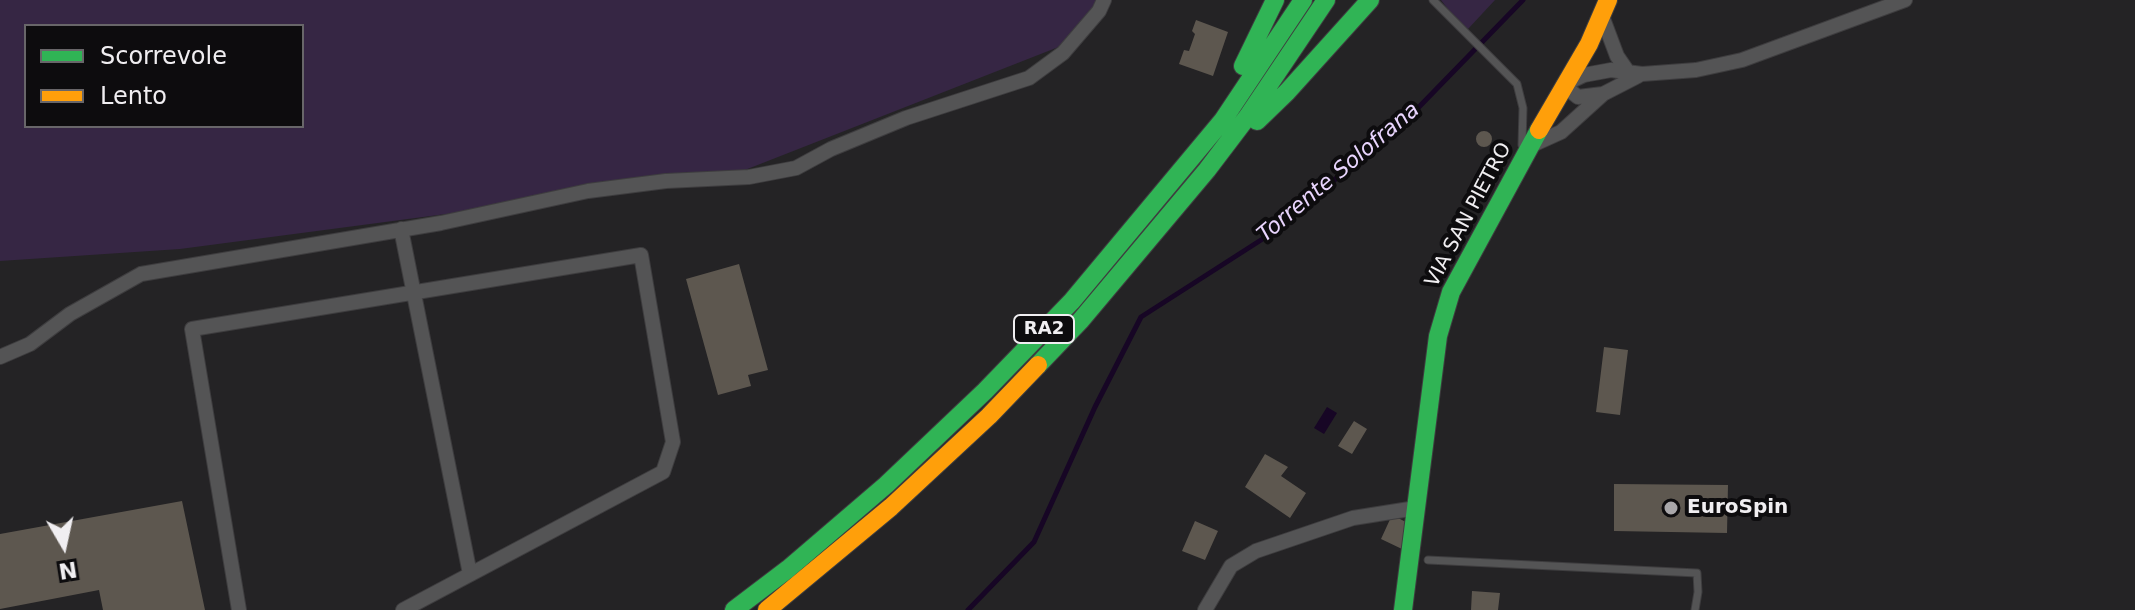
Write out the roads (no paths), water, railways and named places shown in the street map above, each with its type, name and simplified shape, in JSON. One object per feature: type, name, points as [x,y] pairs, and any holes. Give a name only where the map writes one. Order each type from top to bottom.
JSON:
[{"type":"main road","points":[[1170,184],[1253,49],[1275,0]]},
{"type":"main road","name":"RA2","points":[[734,610],[788,569],[886,485],[985,391],[1072,301],[1223,120],[1303,0]]},
{"type":"main road","name":"RA2","points":[[767,610],[881,516],[989,416],[1098,301],[1248,116],[1326,0]]},
{"type":"main road","points":[[1207,170],[1287,92],[1370,0]]},
{"type":"main road","name":"VIA SAN PIETRO","points":[[1403,610],[1438,336],[1451,292],[1563,85],[1589,44],[1605,8]]},
{"type":"street","points":[[0,357],[30,344],[70,314],[141,274],[401,229],[588,191],[666,181],[749,177],[796,168],[831,149],[906,118],[1029,78],[1063,53],[1099,11],[1104,0]]},
{"type":"street","points":[[1603,94],[1578,97],[1563,85],[1584,75],[1611,70],[1635,73],[1696,70],[1742,60],[1905,0]]},
{"type":"street","points":[[1605,8],[1614,49],[1635,73]]},
{"type":"street","points":[[1530,146],[1561,132],[1603,94],[1635,73]]},
{"type":"street","points":[[401,229],[470,574]]},
{"type":"street","points":[[239,610],[192,329],[641,255],[673,442],[663,472],[403,610]]},
{"type":"street","points":[[1205,610],[1231,566],[1256,551],[1353,518],[1416,508]]},
{"type":"lane","points":[[1433,0],[1517,84],[1522,96],[1521,163]]},
{"type":"lane","points":[[1428,560],[1697,573],[1695,610]]},
{"type":"waterway","name":"Torrente Solofrana","points":[[968,610],[1034,542],[1095,407],[1141,317],[1275,231],[1417,109],[1523,0]]},
{"type":"place","name":"EuroSpin","points":[[1671,508]]}]
